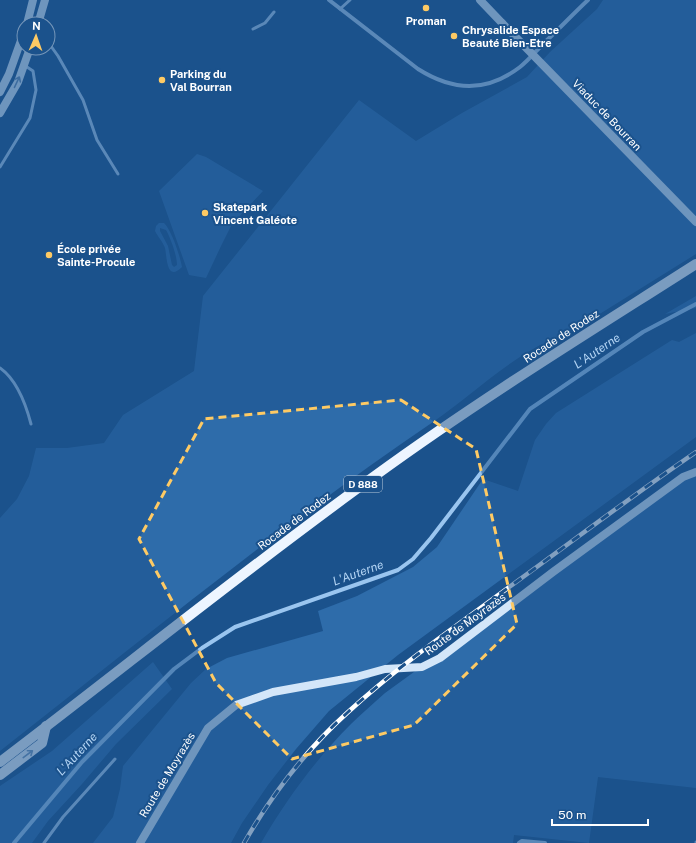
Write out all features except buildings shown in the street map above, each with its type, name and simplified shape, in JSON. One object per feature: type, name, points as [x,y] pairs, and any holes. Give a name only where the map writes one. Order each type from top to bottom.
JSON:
[{"type":"main road","name":"Rocade de Rodez","points":[[0,762],[291,538],[401,457],[502,388],[696,264]]},
{"type":"main road","points":[[0,775],[42,743],[46,726]]},
{"type":"street","points":[[28,16],[33,0]]},
{"type":"street","points":[[40,16],[45,0]]},
{"type":"street","points":[[329,0],[418,69],[432,77],[462,86],[477,86],[495,82],[520,66],[588,0]]},
{"type":"street","name":"Viaduc de Bourran","points":[[480,0],[696,222]]},
{"type":"street","points":[[0,92],[9,74],[16,54]]},
{"type":"street","points":[[0,113],[18,82],[27,56]]},
{"type":"street","name":"Route de Moyrazès","points":[[140,843],[208,728],[236,705],[273,692],[356,678],[385,669],[422,667],[440,658],[676,482],[683,477],[696,472]]},
{"type":"street","points":[[519,843],[522,841],[545,843]]},
{"type":"lane","points":[[340,9],[350,0]]},
{"type":"lane","points":[[253,29],[265,23],[274,12]]},
{"type":"lane","points":[[56,53],[83,100],[97,140],[118,174]]},
{"type":"lane","points":[[0,167],[30,118],[36,90],[33,72],[24,65]]},
{"type":"lane","points":[[0,368],[12,381],[21,395],[27,408],[31,424]]},
{"type":"lane","points":[[44,843],[63,817],[115,759]]},
{"type":"highlighted area","points":[[401,400],[476,449],[517,624],[414,725],[292,759],[216,683],[139,539],[204,419]]},
{"type":"shaded area","points":[[603,0],[696,0],[696,254],[545,348],[540,345],[512,362],[446,412],[268,541],[0,751],[0,518],[17,499],[29,476],[36,448],[67,448],[104,443],[123,415],[194,371],[203,296],[359,100],[416,141],[462,113],[527,77],[550,52],[597,9]]},
{"type":"shaded area","name":"Skatepark Vincent Galéote","points":[[197,154],[206,157],[263,191],[232,224],[206,278],[189,275],[159,191]]},
{"type":"shaded area","points":[[159,223],[164,223],[173,238],[178,250],[182,267],[177,271],[173,272],[168,266],[165,248],[155,231],[156,226]],"holes":[[[160,228],[166,230],[176,257],[177,265],[174,267],[172,265],[168,246],[160,231]]]},
{"type":"shaded area","points":[[696,296],[696,308],[665,314]]},
{"type":"shaded area","points":[[696,333],[696,437],[398,655],[329,711],[296,749],[268,785],[242,823],[231,843],[93,843],[113,817],[120,789],[123,766],[191,683],[206,669],[227,658],[323,631],[318,611],[357,596],[413,567],[437,547],[483,479],[518,491],[535,440],[556,413],[672,340],[679,342]]},
{"type":"shaded area","points":[[696,467],[696,788],[598,777],[589,843],[514,835],[513,843],[261,843],[302,780],[338,737],[385,693]]},
{"type":"shaded area","points":[[153,662],[172,689],[116,744],[48,821],[32,843],[0,843],[0,786],[52,751]]},
{"type":"waterway","name":"L'Auterne","points":[[14,843],[82,762],[174,669],[202,648],[235,627],[398,570],[413,559],[431,538],[530,409],[643,332],[696,304]]},
{"type":"railway","points":[[244,843],[254,825],[290,774],[317,742],[366,696],[449,631],[626,501],[696,452]]},
{"type":"place","name":"Proman","points":[[426,8]]},
{"type":"place","name":"Chrysalide Espace Beauté Bien-Etre","points":[[454,36]]},
{"type":"place","name":"Parking du Val Bourran","points":[[162,80]]},
{"type":"place","name":"Skatepark Vincent Galéote","points":[[205,213]]},
{"type":"place","name":"École privée Sainte-Procule","points":[[49,255]]}]
